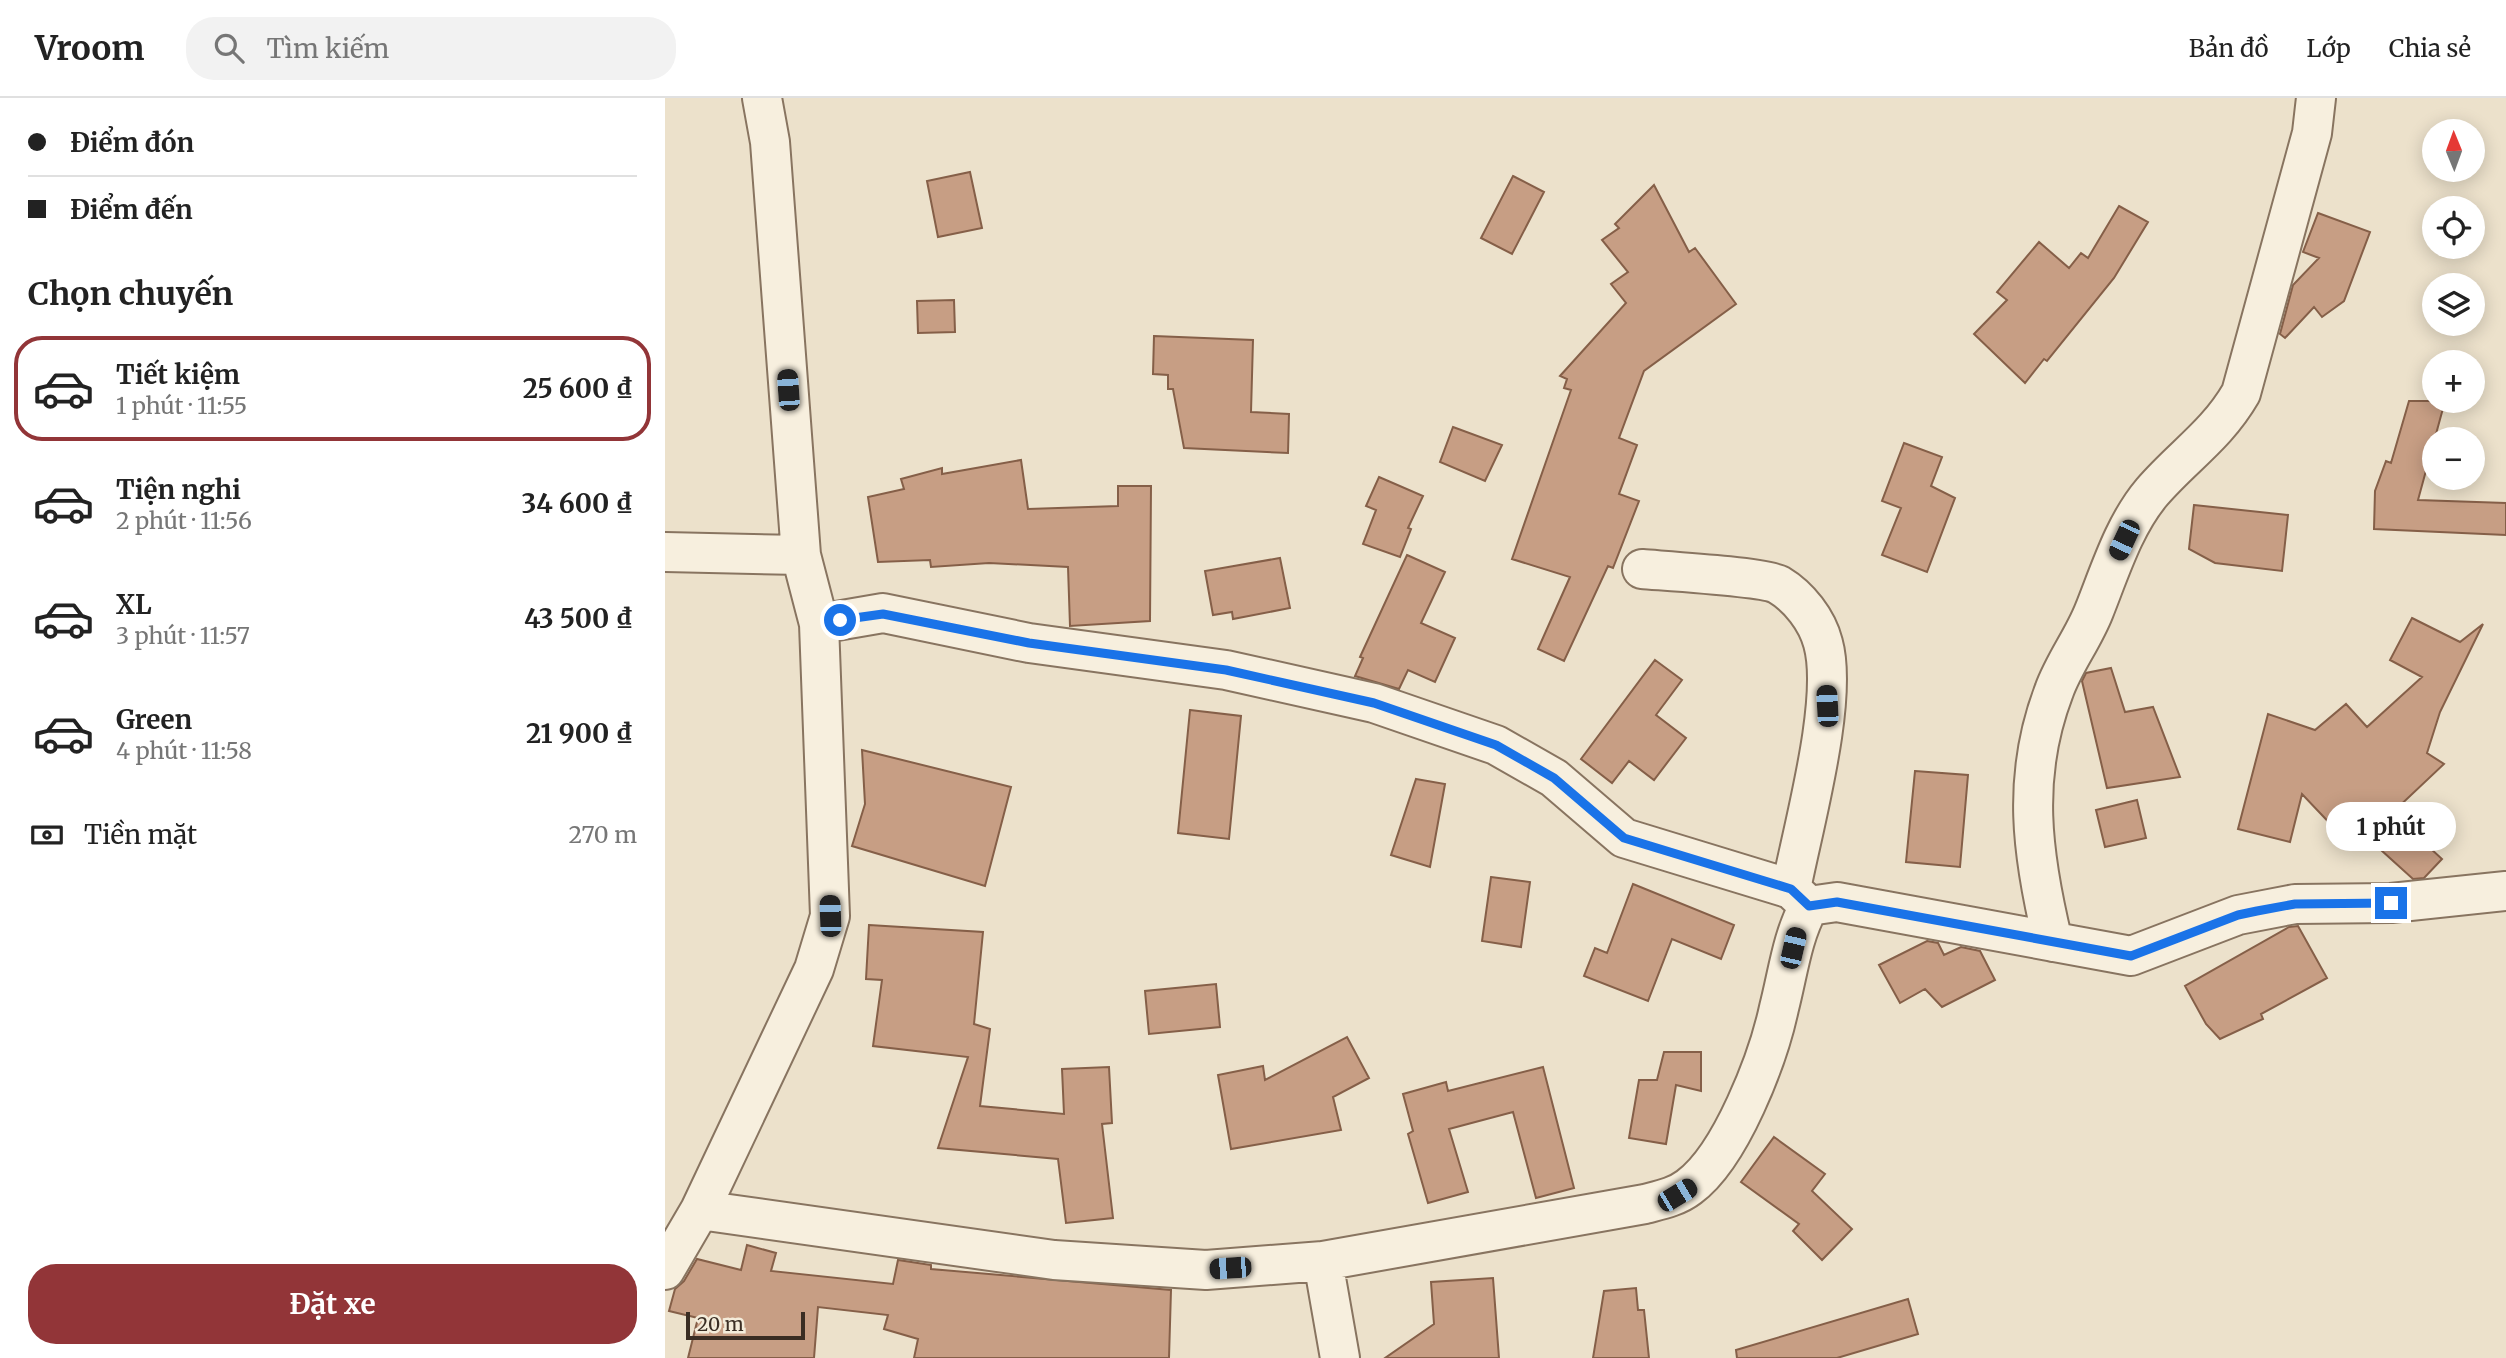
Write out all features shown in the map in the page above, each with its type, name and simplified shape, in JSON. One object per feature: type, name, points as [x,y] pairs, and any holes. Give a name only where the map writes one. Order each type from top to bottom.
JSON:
[{"type":"street","points":[[665,1270],[700,1210],[814,970],[830,916],[819,624],[801,555],[769,142],[762,98]]},
{"type":"street","points":[[2053,942],[2036,873],[2034,843],[2033,786],[2040,733],[2055,689],[2078,648],[2132,521],[2152,492],[2226,419],[2241,393],[2312,133],[2316,98]]},
{"type":"street","points":[[665,552],[801,555]]},
{"type":"street","points":[[700,1210],[1053,1260],[1119,1266],[1206,1269],[1323,1261],[1644,1204],[1677,1195],[1689,1187],[1719,1156],[1742,1107],[1779,1012],[1797,927],[1827,706],[1824,643],[1813,620],[1799,601],[1777,583],[1642,569]]},
{"type":"street","points":[[819,624],[883,614],[1029,643],[1226,670],[1374,703],[1496,745],[1554,778],[1624,838],[1800,897],[2131,956],[2238,915],[2295,904],[2391,903],[2506,891]]},
{"type":"street","points":[[1323,1261],[1340,1358]]},
{"type":"building","points":[[970,172],[982,228],[938,237],[927,181]]},
{"type":"building","points":[[1513,176],[1544,192],[1512,254],[1481,238]]},
{"type":"building","points":[[1654,185],[1689,252],[1695,248],[1736,304],[1644,371],[1619,438],[1637,445],[1619,494],[1639,501],[1613,568],[1608,566],[1564,661],[1538,649],[1570,577],[1512,559],[1571,390],[1564,388],[1567,379],[1560,376],[1626,303],[1611,284],[1628,272],[1602,240],[1619,228],[1615,224]]},
{"type":"building","points":[[2119,206],[2148,222],[2114,278],[2047,361],[2044,359],[2025,383],[1974,334],[2007,300],[1997,292],[2039,242],[2069,268],[2081,253],[2088,258]]},
{"type":"building","points":[[2318,213],[2370,232],[2344,301],[2322,317],[2314,307],[2285,338],[2280,334],[2293,285],[2319,258],[2303,252]]},
{"type":"building","points":[[954,300],[955,332],[918,333],[917,301]]},
{"type":"building","points":[[1154,336],[1253,340],[1251,412],[1289,414],[1288,453],[1184,448],[1173,389],[1168,389],[1168,375],[1153,374]]},
{"type":"building","points":[[2409,401],[2422,401],[2422,413],[2442,413],[2438,427],[2422,427],[2422,485],[2418,500],[2506,503],[2506,535],[2374,529],[2375,491],[2386,461],[2391,463]]},
{"type":"building","points":[[1453,427],[1502,445],[1485,481],[1440,462]]},
{"type":"building","points":[[1904,443],[1942,457],[1931,486],[1955,498],[1927,572],[1882,555],[1901,508],[1882,501]]},
{"type":"building","points":[[1021,460],[1028,509],[1118,506],[1118,486],[1151,486],[1150,621],[1070,626],[1068,567],[989,563],[931,567],[930,560],[878,562],[868,497],[904,489],[901,479],[942,468],[942,474]]},
{"type":"building","points":[[1379,477],[1423,496],[1408,528],[1411,529],[1400,557],[1363,544],[1376,510],[1366,506]]},
{"type":"building","points":[[2194,505],[2288,515],[2282,571],[2215,563],[2189,549]]},
{"type":"building","points":[[1407,555],[1445,572],[1421,623],[1455,638],[1435,682],[1408,670],[1399,689],[1355,676],[1363,658],[1360,657]]},
{"type":"building","points":[[1280,558],[1290,608],[1233,619],[1232,612],[1213,615],[1205,571]]},
{"type":"building","points":[[2412,618],[2460,642],[2483,624],[2440,712],[2427,753],[2444,764],[2392,813],[2442,859],[2424,878],[2413,879],[2350,822],[2339,833],[2302,794],[2290,842],[2238,829],[2268,714],[2315,730],[2346,704],[2367,727],[2422,677],[2390,660]]},
{"type":"building","points":[[1655,660],[1682,680],[1656,715],[1686,738],[1654,780],[1629,761],[1612,783],[1581,759]]},
{"type":"building","points":[[2111,668],[2125,712],[2153,707],[2180,777],[2107,788],[2082,681],[2086,673]]},
{"type":"building","points":[[1190,710],[1241,716],[1229,839],[1178,833]]},
{"type":"building","points":[[862,750],[1011,787],[985,886],[852,846],[865,804]]},
{"type":"building","points":[[1915,771],[1968,775],[1960,867],[1906,862]]},
{"type":"building","points":[[1416,779],[1445,784],[1430,867],[1391,855]]},
{"type":"building","points":[[2137,800],[2146,838],[2105,847],[2096,810]]},
{"type":"building","points":[[1491,877],[1530,882],[1521,947],[1482,941]]},
{"type":"building","points":[[1633,884],[1734,925],[1721,959],[1672,939],[1648,1001],[1584,976],[1595,948],[1607,953]]},
{"type":"building","points":[[869,925],[983,932],[974,1024],[990,1029],[980,1106],[1064,1114],[1062,1069],[1109,1067],[1112,1123],[1102,1124],[1113,1218],[1066,1223],[1058,1159],[938,1148],[968,1057],[873,1046],[882,980],[866,979]]},
{"type":"building","points":[[2298,926],[2327,978],[2261,1014],[2263,1019],[2220,1039],[2206,1024],[2185,986],[2289,927]]},
{"type":"building","points":[[1927,941],[1938,943],[1944,955],[1961,947],[1980,951],[1995,980],[1942,1007],[1925,989],[1900,1003],[1879,965]]},
{"type":"building","points":[[1216,984],[1220,1027],[1149,1034],[1145,991]]},
{"type":"building","points":[[1347,1037],[1369,1078],[1333,1097],[1341,1130],[1231,1149],[1218,1075],[1263,1066],[1265,1080]]},
{"type":"building","points":[[1664,1052],[1701,1052],[1701,1091],[1676,1085],[1666,1144],[1629,1138],[1639,1080],[1657,1080]]},
{"type":"building","points":[[1543,1067],[1574,1188],[1536,1198],[1513,1112],[1449,1129],[1468,1192],[1428,1203],[1408,1134],[1413,1131],[1403,1094],[1446,1082],[1448,1091]]},
{"type":"building","points":[[1774,1137],[1825,1174],[1812,1191],[1852,1229],[1822,1260],[1793,1231],[1799,1224],[1741,1182]]},
{"type":"building","points":[[747,1245],[776,1253],[771,1271],[893,1284],[898,1260],[931,1265],[931,1269],[1171,1290],[1169,1358],[914,1358],[918,1339],[884,1329],[888,1315],[818,1307],[814,1358],[688,1358],[698,1318],[669,1311],[675,1289],[684,1281],[697,1259],[741,1270]]},
{"type":"building","points":[[1493,1278],[1499,1358],[1385,1358],[1434,1324],[1431,1282]]},
{"type":"building","points":[[1636,1288],[1638,1310],[1644,1310],[1649,1358],[1593,1358],[1604,1291]]},
{"type":"building","points":[[1908,1299],[1918,1334],[1837,1358],[1737,1358],[1736,1350]]},
{"type":"route","points":[[840,620],[883,614],[1029,643],[1226,670],[1374,703],[1496,745],[1554,778],[1624,838],[1791,889],[1809,906],[1837,902],[2131,956],[2238,915],[2257,911],[2295,904],[2391,903]]}]
